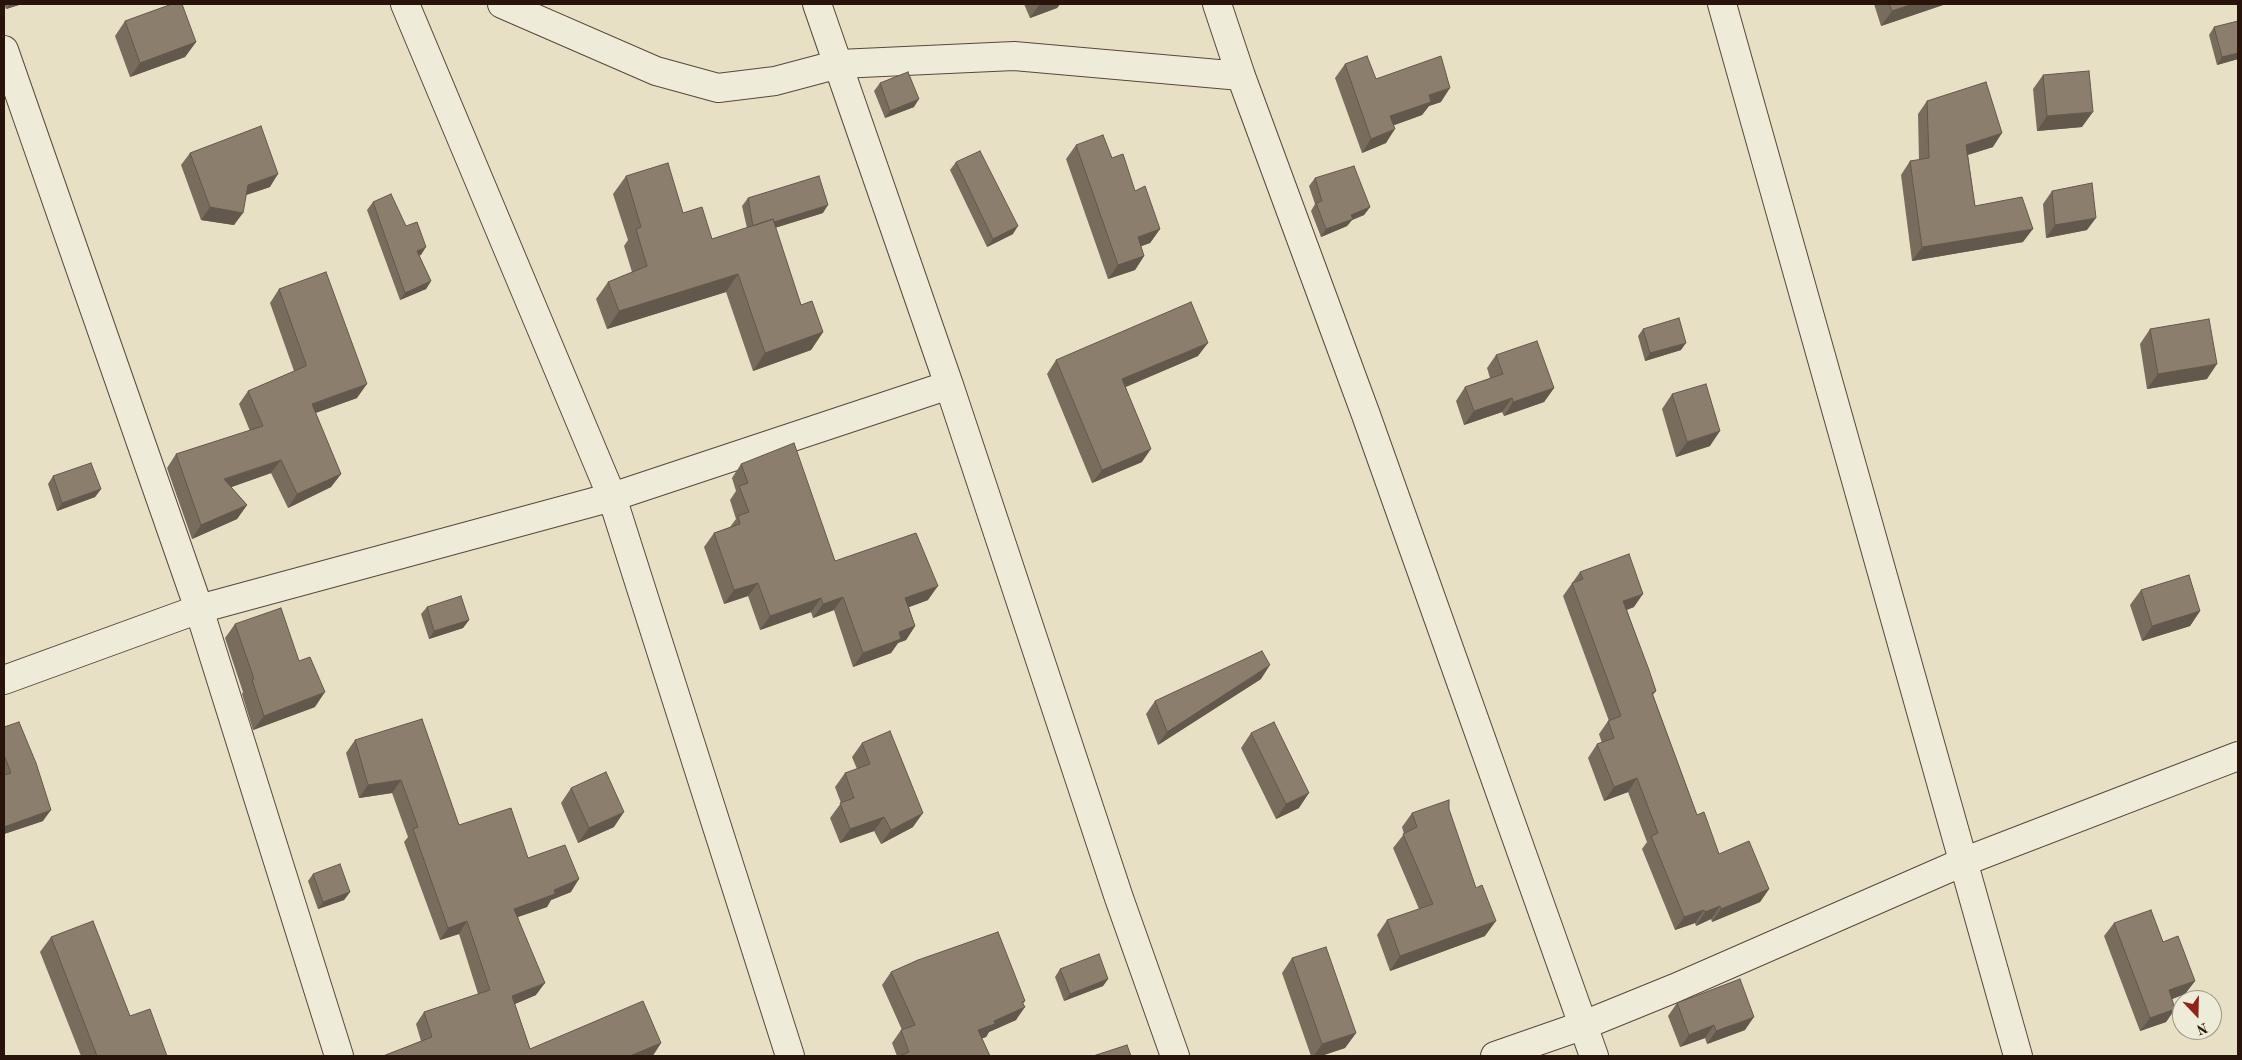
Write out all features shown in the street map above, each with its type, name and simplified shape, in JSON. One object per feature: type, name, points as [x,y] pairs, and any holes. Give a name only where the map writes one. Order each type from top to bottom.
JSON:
[{"type":"street","points":[[406,4],[612,497],[790,1056]]},
{"type":"street","points":[[502,4],[656,71],[718,88],[775,81],[839,64],[1014,56],[1241,76]]},
{"type":"street","points":[[817,4],[949,385],[1119,898],[1175,1056]]},
{"type":"street","points":[[1217,4],[1241,76],[1366,415],[1594,1056]]},
{"type":"street","points":[[1722,4],[2018,1056]]},
{"type":"street","points":[[4,50],[200,609],[339,1056]]},
{"type":"street","points":[[4,680],[200,609],[612,497],[949,385]]},
{"type":"street","points":[[1495,1056],[1584,1025],[1675,988],[1963,862],[2238,756]]},
{"type":"building","points":[[172,4],[182,4],[196,42],[140,63],[125,21]]},
{"type":"building","points":[[1889,4],[1913,4],[1892,11]]},
{"type":"building","points":[[2238,21],[2238,53],[2222,57],[2214,27]]},
{"type":"building","points":[[1367,56],[1376,79],[1441,56],[1450,88],[1429,95],[1431,102],[1390,116],[1395,129],[1371,139],[1345,64]]},
{"type":"building","points":[[2089,71],[2093,112],[2047,116],[2043,75]]},
{"type":"building","points":[[908,72],[919,99],[890,111],[880,83]]},
{"type":"building","points":[[1986,82],[2002,133],[1966,145],[1975,206],[2022,197],[2033,229],[1922,247],[1910,161],[1929,158],[1927,101]]},
{"type":"building","points":[[261,126],[278,174],[248,185],[243,213],[210,207],[190,153]]},
{"type":"building","points":[[1103,135],[1112,158],[1123,154],[1135,191],[1145,186],[1160,229],[1138,237],[1144,256],[1118,265],[1076,145]]},
{"type":"building","points":[[980,151],[1018,226],[993,239],[956,162]]},
{"type":"building","points":[[668,163],[683,213],[702,207],[712,239],[773,219],[801,305],[812,301],[823,332],[765,353],[738,274],[619,311],[608,282],[647,266],[636,229],[641,227],[626,176]]},
{"type":"building","points":[[1354,166],[1370,207],[1351,215],[1353,219],[1326,229],[1316,203],[1322,201],[1315,178]]},
{"type":"building","points":[[819,176],[828,205],[774,222],[773,219],[753,226],[748,198]]},
{"type":"building","points":[[2092,183],[2096,218],[2055,225],[2052,191]]},
{"type":"building","points":[[391,194],[406,226],[417,222],[426,247],[417,251],[431,281],[405,293],[373,202]]},
{"type":"building","points":[[326,272],[367,384],[312,404],[341,474],[297,494],[281,460],[224,479],[247,505],[201,525],[176,454],[263,426],[248,391],[306,366],[279,289]]},
{"type":"building","points":[[1191,302],[1208,343],[1122,379],[1151,449],[1102,470],[1056,360]]},
{"type":"building","points":[[1679,318],[1686,343],[1650,353],[1643,329]]},
{"type":"building","points":[[2209,319],[2217,364],[2158,374],[2150,329]]},
{"type":"building","points":[[1537,341],[1554,388],[1513,402],[1512,398],[1474,411],[1465,387],[1503,374],[1496,355]]},
{"type":"building","points":[[1706,384],[1720,431],[1687,442],[1672,394]]},
{"type":"building","points":[[794,443],[835,561],[916,533],[938,586],[905,598],[915,626],[899,632],[901,639],[863,653],[843,597],[823,604],[821,598],[770,616],[758,583],[734,590],[714,533],[740,524],[738,516],[749,512],[739,486],[748,483],[741,464]]},
{"type":"building","points":[[91,463],[101,489],[62,503],[53,476]]},
{"type":"building","points":[[1629,554],[1643,594],[1623,601],[1656,691],[1652,693],[1697,815],[1704,812],[1719,854],[1749,841],[1769,889],[1721,909],[1720,906],[1684,917],[1651,836],[1658,833],[1637,778],[1614,787],[1597,744],[1614,738],[1608,721],[1621,716],[1572,583],[1583,579],[1580,572]]},
{"type":"building","points":[[2189,575],[2200,611],[2152,626],[2141,590]]},
{"type":"building","points":[[461,596],[469,620],[434,631],[427,607]]},
{"type":"building","points":[[281,608],[299,661],[310,657],[325,692],[264,716],[252,680],[254,679],[235,624]]},
{"type":"building","points":[[1262,651],[1270,665],[1167,732],[1155,701]]},
{"type":"building","points":[[422,719],[459,825],[511,808],[528,858],[565,845],[579,879],[554,890],[555,894],[514,909],[545,983],[512,996],[530,1049],[643,1001],[661,1043],[630,1056],[383,1056],[432,1037],[424,1012],[490,990],[467,921],[448,928],[413,829],[418,827],[401,780],[368,785],[355,740]]},
{"type":"building","points":[[19,722],[36,763],[51,810],[4,827],[4,775],[11,773],[4,755],[4,727]]},
{"type":"building","points":[[1274,722],[1309,793],[1286,804],[1251,733]]},
{"type":"building","points":[[890,731],[923,813],[891,830],[884,817],[850,829],[840,803],[854,798],[845,773],[870,764],[862,743]]},
{"type":"building","points":[[606,772],[624,812],[589,828],[571,788]]},
{"type":"building","points":[[1449,800],[1449,809],[1476,888],[1482,885],[1496,921],[1400,956],[1387,920],[1433,904],[1403,834],[1417,827],[1412,813]]},
{"type":"building","points":[[340,864],[350,892],[323,902],[313,874]]},
{"type":"building","points":[[2151,910],[2163,942],[2178,936],[2195,981],[2169,990],[2172,1000],[2172,1010],[2150,1018],[2114,923]]},
{"type":"building","points":[[93,921],[130,1016],[150,1009],[167,1056],[97,1056],[51,937]]},
{"type":"building","points":[[998,932],[1025,1001],[1022,1002],[1025,1007],[994,1021],[995,1024],[978,1030],[990,1056],[900,1056],[909,1052],[901,1030],[915,1025],[891,972],[918,960]]},
{"type":"building","points":[[1326,947],[1356,1033],[1322,1044],[1292,958]]},
{"type":"building","points":[[1099,954],[1108,979],[1070,994],[1060,969]]},
{"type":"building","points":[[1740,979],[1754,1017],[1716,1031],[1714,1025],[1689,1035],[1677,1003]]},
{"type":"building","points":[[1127,1045],[1131,1056],[1093,1056]]}]
